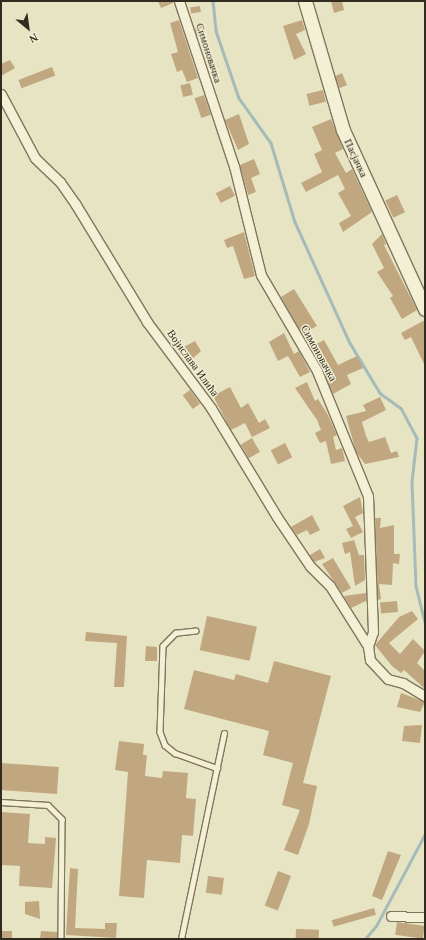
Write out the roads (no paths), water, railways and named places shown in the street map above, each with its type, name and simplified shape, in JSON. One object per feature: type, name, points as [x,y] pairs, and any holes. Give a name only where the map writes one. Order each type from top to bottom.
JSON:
[{"type":"main road","name":"Пасјачка","points":[[305,1],[343,130],[425,309]]},
{"type":"street","name":"Симоновачка","points":[[178,1],[234,166],[261,275],[317,372],[368,496],[373,632],[368,646]]},
{"type":"street","name":"Војислава Илића","points":[[1,94],[35,158],[60,182],[76,205],[147,322],[211,408],[277,517],[310,566],[330,586],[368,646]]},
{"type":"street","points":[[368,646],[370,660],[388,679],[403,683],[425,696]]},
{"type":"street","points":[[391,916],[425,917]]},
{"type":"lane","points":[[196,631],[176,633],[164,646],[160,732],[165,745],[175,753],[217,768]]},
{"type":"lane","points":[[181,939],[224,733]]},
{"type":"lane","points":[[1,802],[44,804],[61,816],[61,939]]},
{"type":"waterway","points":[[213,1],[216,31],[239,98],[271,143],[295,222],[350,343],[380,393],[401,408],[417,438],[412,482],[416,586],[425,622]]},
{"type":"waterway","points":[[365,939],[376,926],[425,834]]}]
